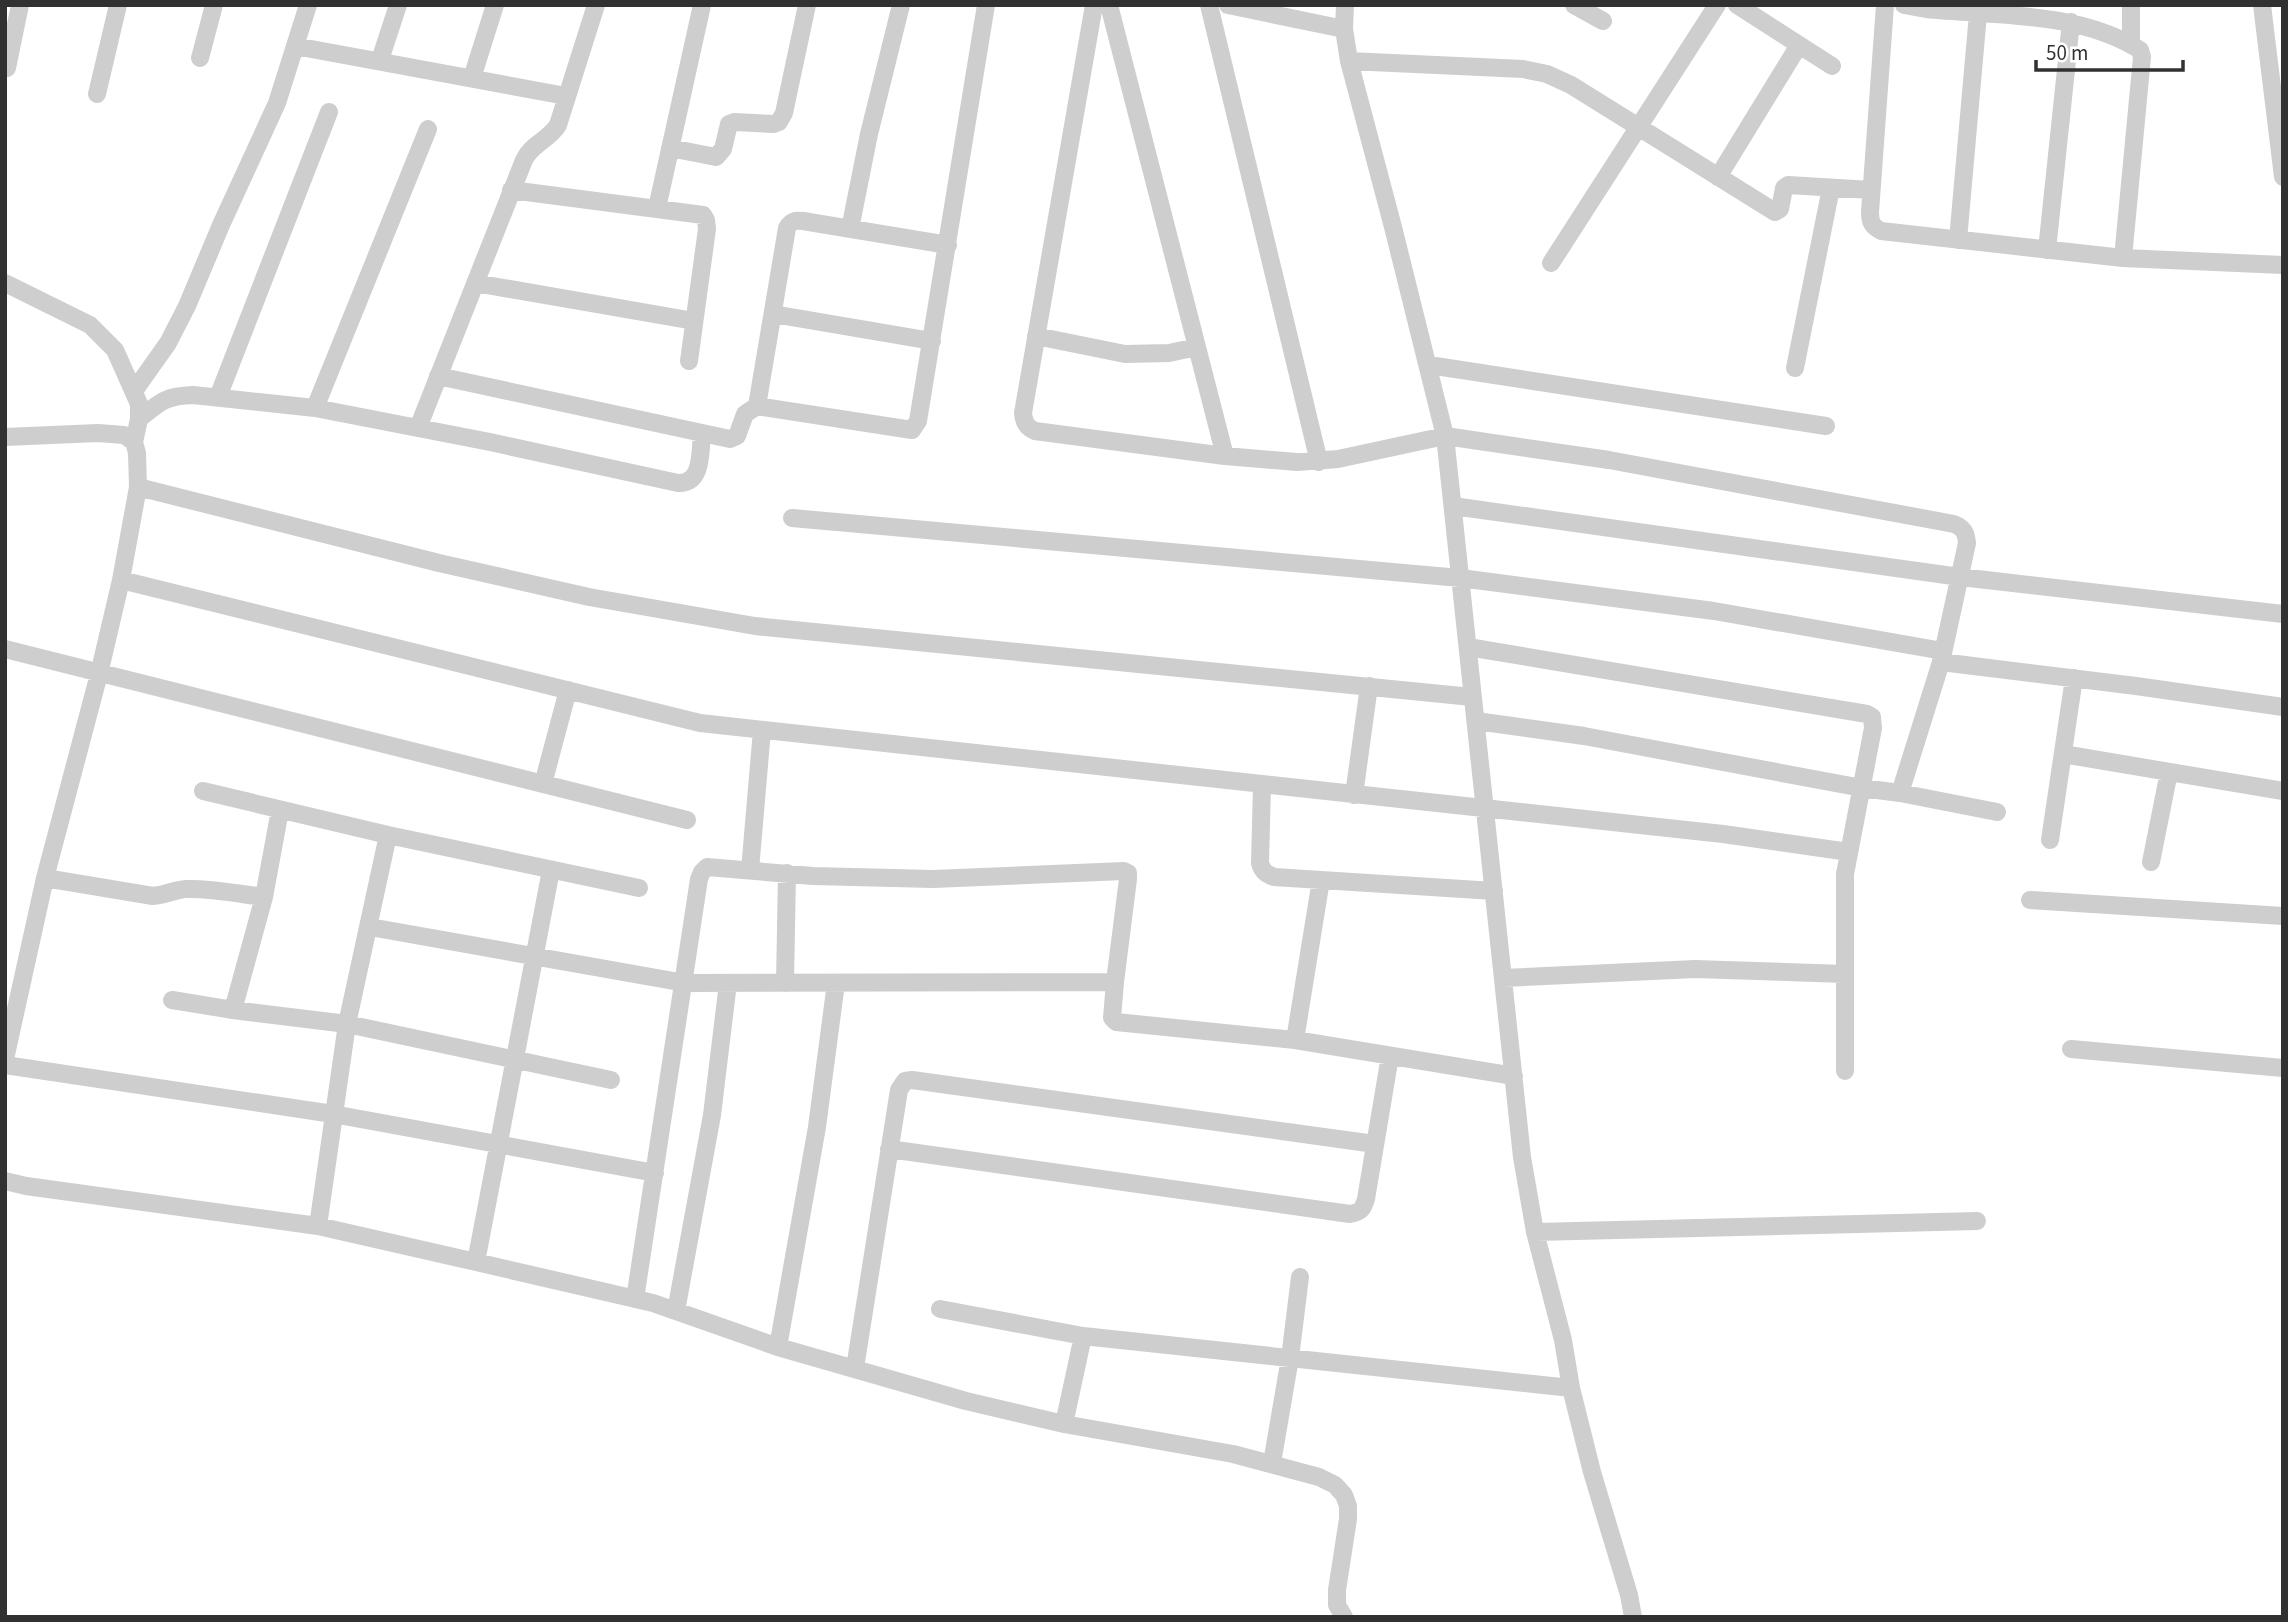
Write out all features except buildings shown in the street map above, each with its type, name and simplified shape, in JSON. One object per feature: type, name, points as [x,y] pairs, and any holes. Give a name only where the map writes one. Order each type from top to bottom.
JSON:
[{"type":"street","points":[[6,68],[20,5]]},
{"type":"street","points":[[97,93],[118,5]]},
{"type":"street","points":[[200,58],[214,5]]},
{"type":"street","points":[[134,391],[167,343],[187,306],[277,103],[308,5]]},
{"type":"street","points":[[380,61],[398,5]]},
{"type":"street","points":[[472,78],[495,5]]},
{"type":"street","points":[[418,428],[527,152],[552,134],[558,125],[596,5]]},
{"type":"street","points":[[657,208],[702,5]]},
{"type":"street","points":[[670,148],[716,157],[723,149],[729,124],[779,122],[784,113],[807,5]]},
{"type":"street","points":[[850,229],[869,134],[901,5]]},
{"type":"street","points":[[438,376],[734,439],[745,414],[757,406],[912,430],[918,421],[932,341],[986,5]]},
{"type":"street","points":[[1094,5],[1023,412],[1028,427],[1035,431],[1225,456],[1297,462],[1319,462],[1445,436],[1609,460],[1954,524],[1961,527],[1966,534],[1960,577],[1942,657],[1900,793]]},
{"type":"street","points":[[1109,5],[1225,456]]},
{"type":"street","points":[[1209,5],[1319,462]]},
{"type":"street","points":[[1228,5],[1344,29]]},
{"type":"street","points":[[1345,5],[1344,29],[1349,61],[1429,365],[1445,436],[1522,1157],[1535,1232],[1563,1339],[1570,1388],[1633,1617]]},
{"type":"street","points":[[1574,5],[1603,21]]},
{"type":"street","points":[[1551,263],[1717,5]]},
{"type":"street","points":[[1737,5],[1765,13],[1799,45],[1832,66]]},
{"type":"street","points":[[1885,5],[1871,190],[1870,221],[1874,227],[1881,231],[2123,258],[2283,265]]},
{"type":"street","points":[[1905,5],[2071,22],[2140,50],[2143,57],[2123,258]]},
{"type":"street","points":[[2131,5],[2132,45]]},
{"type":"street","points":[[2262,5],[2283,177]]},
{"type":"street","points":[[1958,240],[1978,14]]},
{"type":"street","points":[[2048,250],[2071,22]]},
{"type":"street","points":[[1718,177],[1799,45]]},
{"type":"street","points":[[295,46],[566,96]]},
{"type":"street","points":[[1349,61],[1523,69],[1547,74],[1571,85],[1775,212],[1780,209],[1784,188],[1788,185],[1871,190]]},
{"type":"street","points":[[218,397],[329,112]]},
{"type":"street","points":[[315,408],[428,129]]},
{"type":"street","points":[[1795,369],[1831,188]]},
{"type":"street","points":[[511,190],[702,215],[706,220],[689,361]]},
{"type":"street","points":[[757,406],[790,222],[796,220],[948,245]]},
{"type":"street","points":[[5,283],[90,325],[115,350],[139,404],[134,442],[138,486],[121,580],[45,878],[5,1059]]},
{"type":"street","points":[[475,283],[694,321]]},
{"type":"street","points":[[773,314],[932,341]]},
{"type":"street","points":[[1036,336],[1125,354],[1169,353],[1197,347]]},
{"type":"street","points":[[1429,365],[1826,426]]},
{"type":"street","points":[[139,419],[159,402],[173,396],[193,394],[315,408],[678,484],[687,484],[697,472],[702,433]]},
{"type":"street","points":[[5,437],[98,433],[124,435],[134,442]]},
{"type":"street","points":[[138,486],[439,563],[589,597],[755,626],[1472,697]]},
{"type":"street","points":[[1453,506],[1960,577],[2283,614]]},
{"type":"street","points":[[792,518],[1461,578],[1714,611],[1942,657],[2283,707]]},
{"type":"street","points":[[121,580],[700,723],[1723,834],[1849,852]]},
{"type":"street","points":[[1468,647],[1867,714],[1874,722],[1849,852],[1844,896],[1845,1071]]},
{"type":"street","points":[[5,649],[687,820]]},
{"type":"street","points":[[2050,840],[2074,678]]},
{"type":"street","points":[[1354,795],[1369,686]]},
{"type":"street","points":[[543,784],[568,690]]},
{"type":"street","points":[[1476,721],[1584,736],[1997,812]]},
{"type":"street","points":[[750,870],[762,730]]},
{"type":"street","points":[[2063,754],[2283,791]]},
{"type":"street","points":[[2151,862],[2169,772]]},
{"type":"street","points":[[1262,785],[1261,869],[1274,877],[1494,891]]},
{"type":"street","points":[[203,792],[388,835],[639,888]]},
{"type":"street","points":[[233,1010],[264,897],[280,810]]},
{"type":"street","points":[[318,1226],[347,1024],[388,835]]},
{"type":"street","points":[[635,1299],[699,879],[707,867],[933,879],[1124,871],[1128,873],[1128,879],[1111,1012],[1116,1022],[1295,1040],[1514,1076]]},
{"type":"street","points":[[476,1262],[551,870]]},
{"type":"street","points":[[785,983],[787,873]]},
{"type":"street","points":[[45,878],[153,896],[190,889],[264,897]]},
{"type":"street","points":[[1295,1040],[1321,880]]},
{"type":"street","points":[[2030,900],[2283,916]]},
{"type":"street","points":[[370,927],[685,984],[1115,982]]},
{"type":"street","points":[[1504,978],[1695,969],[1845,974]]},
{"type":"street","points":[[676,1311],[712,1115],[728,983]]},
{"type":"street","points":[[778,1347],[817,1127],[836,983]]},
{"type":"street","points":[[172,1000],[347,1024],[611,1080]]},
{"type":"street","points":[[2071,1049],[2283,1068]]},
{"type":"street","points":[[889,1149],[1358,1213],[1364,1208],[1390,1056]]},
{"type":"street","points":[[5,1065],[333,1114],[655,1173]]},
{"type":"street","points":[[855,1368],[899,1090],[905,1081],[1375,1144]]},
{"type":"street","points":[[5,1181],[318,1226],[635,1299],[778,1347],[966,1401],[1064,1424],[1272,1463],[1319,1477],[1335,1485],[1344,1495],[1348,1506],[1337,1597],[1337,1605],[1344,1617]]},
{"type":"street","points":[[1535,1232],[1977,1221]]},
{"type":"street","points":[[1272,1463],[1290,1358],[1300,1277]]},
{"type":"street","points":[[940,1309],[1083,1336],[1570,1388]]},
{"type":"street","points":[[1064,1424],[1083,1336]]}]
